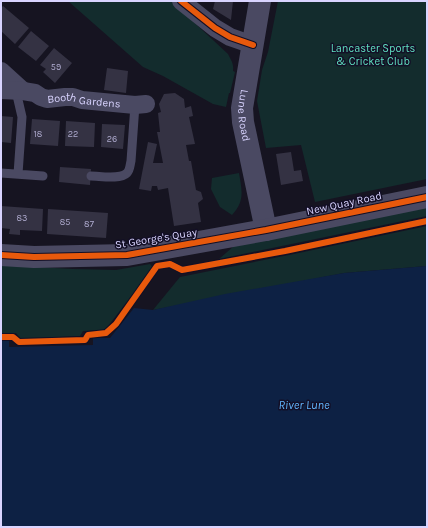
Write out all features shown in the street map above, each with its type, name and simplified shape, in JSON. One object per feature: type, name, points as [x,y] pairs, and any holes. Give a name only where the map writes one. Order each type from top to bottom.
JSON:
[{"type":"street","points":[[181,1],[230,38],[253,45]]},
{"type":"street","name":"Lune Road","points":[[260,1],[242,108],[243,122],[266,230]]},
{"type":"street","name":"Booth Gardens","points":[[1,71],[13,91],[35,93],[47,99],[73,97],[82,100],[140,104]]},
{"type":"street","name":"New Quay Road","points":[[266,230],[427,197]]},
{"type":"street","name":"St George's Quay","points":[[1,255],[34,257],[127,255],[266,230]]},
{"type":"lane","points":[[13,91],[22,117],[18,174]]},
{"type":"lane","points":[[91,176],[120,178],[130,169],[140,104]]},
{"type":"lane","points":[[1,173],[43,176]]},
{"type":"green space","points":[[68,1],[171,1],[228,54],[233,64],[233,71],[235,72],[226,107],[213,104],[163,76],[143,67]]},
{"type":"green space","name":"Lancaster Sports & Cricket Club","points":[[278,1],[427,1],[427,179],[315,202],[301,145],[266,148],[257,101],[262,70],[268,52]]},
{"type":"green space","points":[[239,173],[242,196],[239,205],[232,215],[220,207],[211,189],[212,178]]},
{"type":"green space","points":[[427,207],[427,216],[219,259],[234,246]]},
{"type":"green space","points":[[427,226],[427,266],[344,273],[153,310],[180,277]]},
{"type":"green space","points":[[150,264],[153,268],[105,330],[83,331],[80,336],[21,339],[16,333],[1,333],[1,265],[116,270]]},
{"type":"water","name":"River Lune","points":[[427,266],[427,527],[1,527],[1,341],[9,341],[9,347],[93,345],[93,338],[110,338],[134,308],[153,310],[225,294],[344,273]]},
{"type":"building","points":[[215,1],[233,1],[231,20],[213,9]]},
{"type":"building","points":[[3,6],[29,28],[15,44],[1,31],[1,8]]},
{"type":"building","points":[[31,31],[49,46],[36,61],[18,47]]},
{"type":"building","points":[[54,48],[72,63],[55,83],[43,72],[46,69],[40,65]]},
{"type":"building","points":[[107,68],[128,71],[126,93],[104,90]]},
{"type":"building","points":[[175,93],[184,99],[185,108],[191,106],[193,116],[189,117],[195,144],[186,145],[189,161],[191,161],[196,190],[201,192],[203,199],[198,203],[201,222],[174,226],[168,188],[158,190],[157,186],[152,186],[151,191],[139,189],[148,142],[157,144],[153,163],[163,163],[157,132],[160,132],[158,113],[161,112],[159,104],[164,94]]},
{"type":"building","points":[[1,116],[13,117],[11,143],[1,142]]},
{"type":"building","points":[[32,119],[60,121],[58,146],[30,144]]},
{"type":"building","points":[[66,121],[95,123],[94,147],[65,146]]},
{"type":"building","points":[[102,124],[125,125],[123,149],[101,147]]},
{"type":"building","points":[[291,152],[294,171],[301,170],[303,181],[281,185],[276,154]]},
{"type":"building","points":[[60,167],[91,169],[90,185],[59,182]]},
{"type":"building","points":[[1,206],[43,209],[42,231],[20,230],[20,235],[9,234],[10,229],[1,228]]},
{"type":"building","points":[[48,209],[108,213],[106,238],[47,234]]},
{"type":"cycle path","points":[[181,1],[215,28],[230,37],[253,45]]},
{"type":"cycle path","points":[[1,255],[34,257],[127,255],[266,230],[427,197]]},
{"type":"cycle path","points":[[1,337],[13,337],[19,342],[85,340],[88,335],[106,333],[116,324],[157,266],[170,264],[182,270],[285,251],[427,221]]}]
